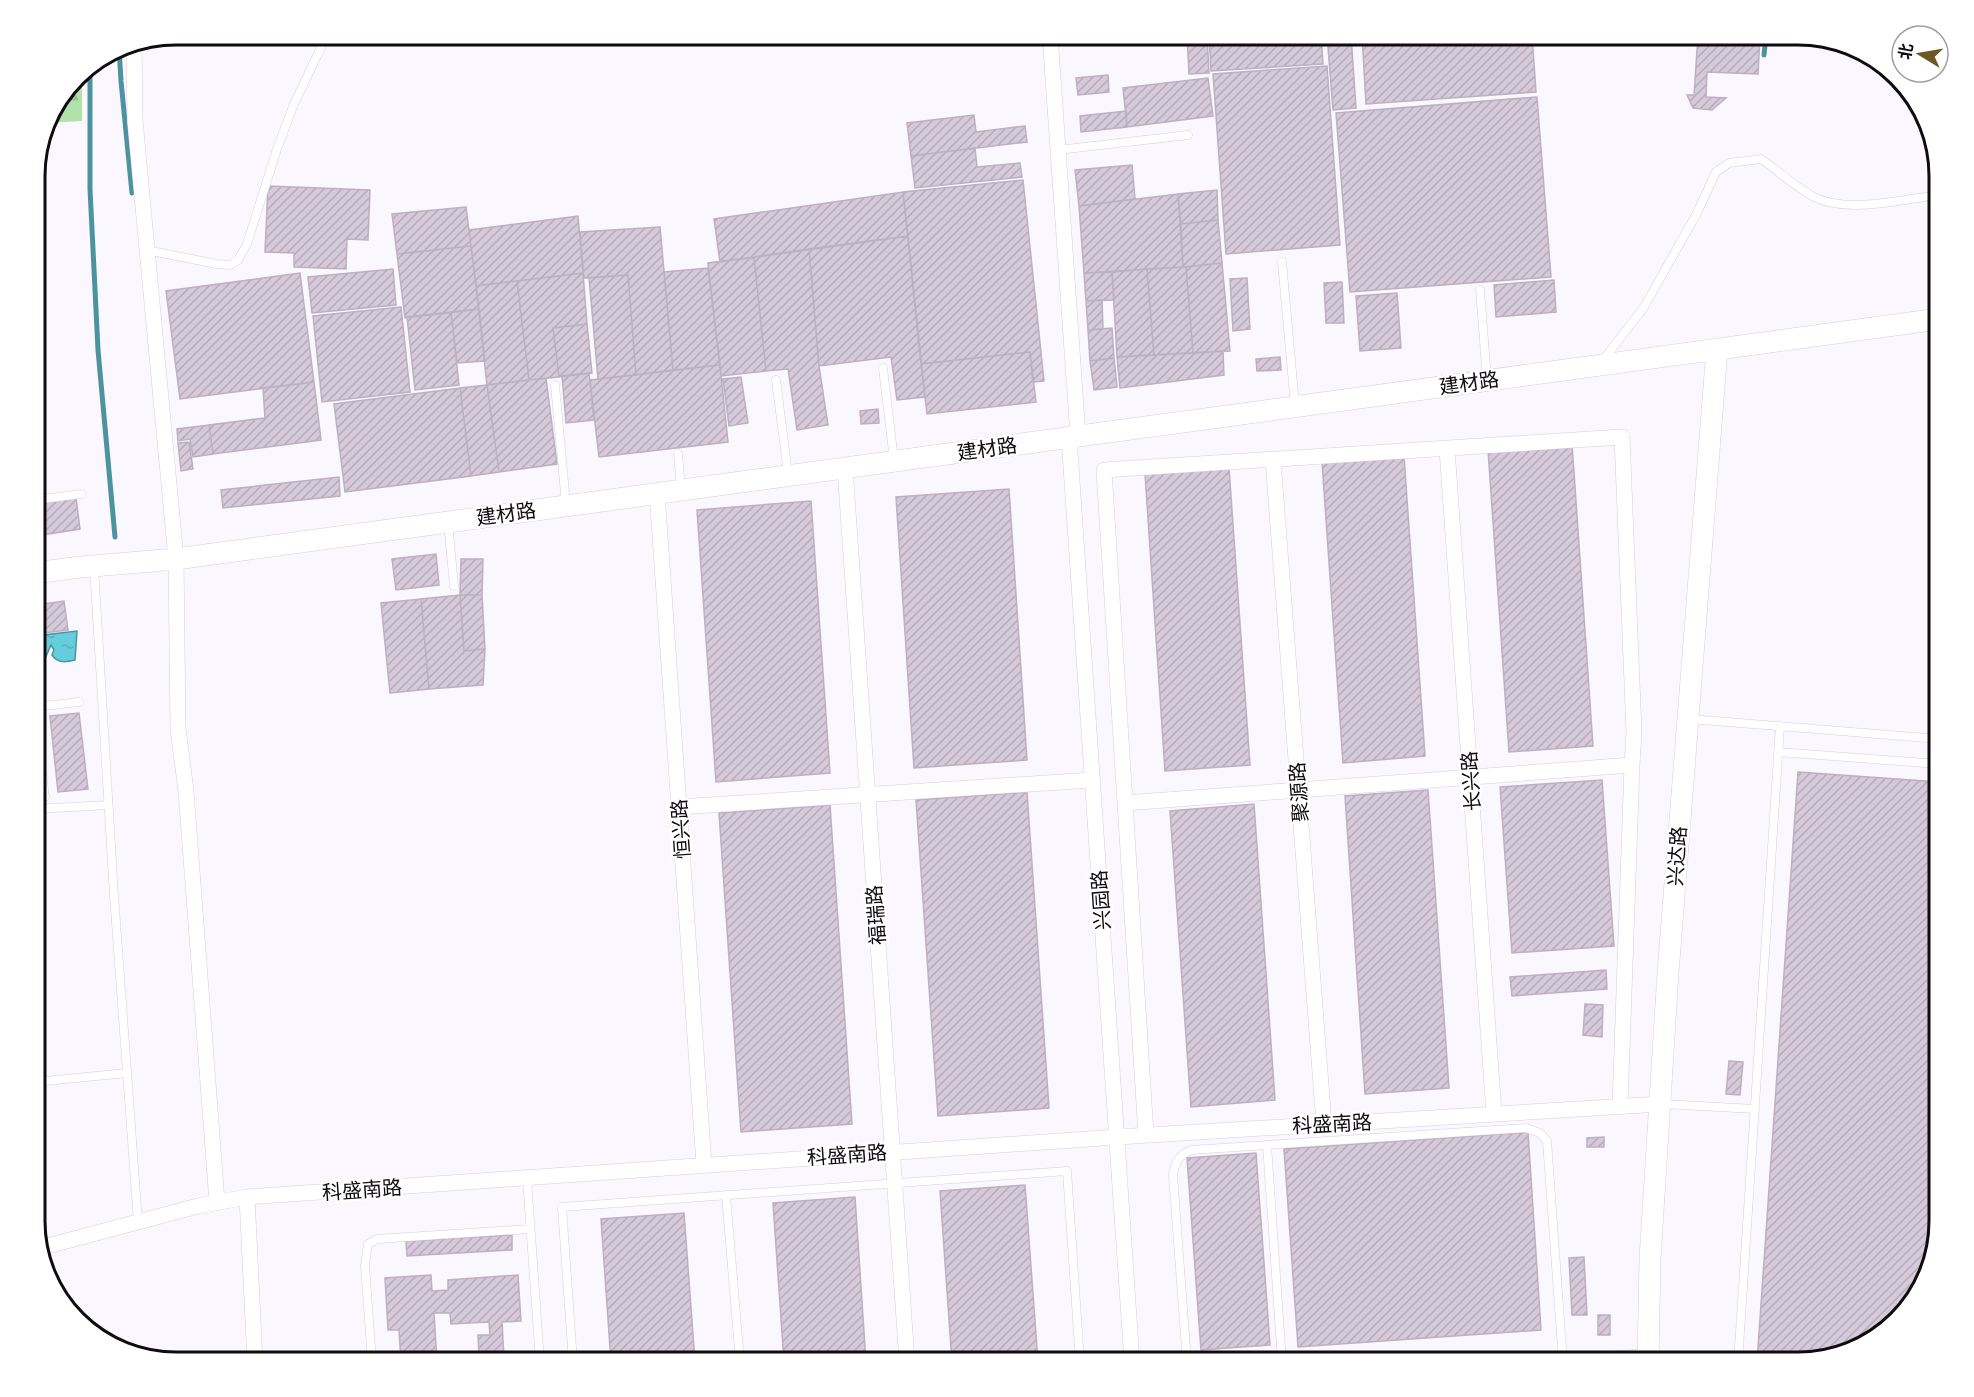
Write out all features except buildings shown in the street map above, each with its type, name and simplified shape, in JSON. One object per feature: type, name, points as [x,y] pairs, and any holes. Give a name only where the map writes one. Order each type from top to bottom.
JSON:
[{"type":"street","name":"兴园路","points":[[1051,45],[1092,780],[1131,1352]]},
{"type":"street","points":[[134,52],[135,122],[176,559],[178,729],[186,791],[217,1202]]},
{"type":"street","name":"建材路","points":[[45,572],[176,559],[1929,320]]},
{"type":"street","name":"兴达路","points":[[1648,1352],[1650,1259],[1668,974],[1716,349]]},
{"type":"street","points":[[1146,1135],[1104,470],[1622,437],[1634,732],[1620,1106]]},
{"type":"street","name":"长兴路","points":[[1447,449],[1494,1114]]},
{"type":"street","name":"聚源路","points":[[1273,460],[1324,1124]]},
{"type":"street","name":"福瑞路","points":[[845,468],[906,1352]]},
{"type":"street","name":"恒兴路","points":[[657,493],[704,1165]]},
{"type":"street","points":[[1125,803],[1632,765]]},
{"type":"street","points":[[679,807],[1092,780]]},
{"type":"street","name":"科盛南路","points":[[48,1246],[198,1206],[247,1197],[1146,1135],[1661,1104]]},
{"type":"street","points":[[247,1197],[255,1352]]},
{"type":"lane","points":[[146,250],[217,264],[230,265],[238,260],[247,244],[294,104],[322,45]]},
{"type":"lane","points":[[1058,150],[1188,135]]},
{"type":"lane","points":[[1599,365],[1644,307],[1696,214],[1716,171],[1729,163],[1761,159],[1799,189],[1835,204],[1860,204],[1929,196]]},
{"type":"lane","points":[[1282,262],[1295,407]]},
{"type":"lane","points":[[1479,290],[1488,380]]},
{"type":"lane","points":[[883,368],[895,461]]},
{"type":"lane","points":[[776,380],[788,476]]},
{"type":"lane","points":[[555,386],[566,506]]},
{"type":"lane","points":[[678,454],[681,490]]},
{"type":"lane","points":[[45,499],[81,494]]},
{"type":"lane","points":[[448,522],[454,586]]},
{"type":"lane","points":[[94,566],[108,805],[138,1222]]},
{"type":"lane","points":[[45,706],[79,702]]},
{"type":"lane","points":[[1688,719],[1929,738]]},
{"type":"lane","points":[[1739,1352],[1780,726]]},
{"type":"lane","points":[[1778,752],[1929,763]]},
{"type":"lane","points":[[45,808],[108,805]]},
{"type":"lane","points":[[45,1081],[127,1073]]},
{"type":"lane","points":[[1661,1104],[1755,1109]]},
{"type":"lane","points":[[1186,1352],[1173,1175],[1175,1165],[1181,1155],[1191,1150],[1526,1128],[1544,1136],[1547,1141],[1562,1352]]},
{"type":"lane","points":[[1267,1145],[1281,1352]]},
{"type":"lane","points":[[572,1352],[562,1207],[1067,1171],[1079,1352]]},
{"type":"lane","points":[[526,1179],[539,1352]]},
{"type":"lane","points":[[726,1195],[739,1352]]},
{"type":"lane","points":[[371,1352],[365,1265],[368,1244],[377,1239],[530,1229]]},
{"type":"green space","points":[[82,84],[82,121],[56,122],[67,103]]},
{"type":"water","points":[[77,631],[75,660],[66,662],[57,660],[52,655],[54,650],[51,645],[45,659],[45,635]]},
{"type":"waterway","points":[[1764,55],[1765,45]]},
{"type":"waterway","points":[[120,58],[132,193]]},
{"type":"waterway","points":[[90,77],[90,189],[98,350],[115,537]]}]
